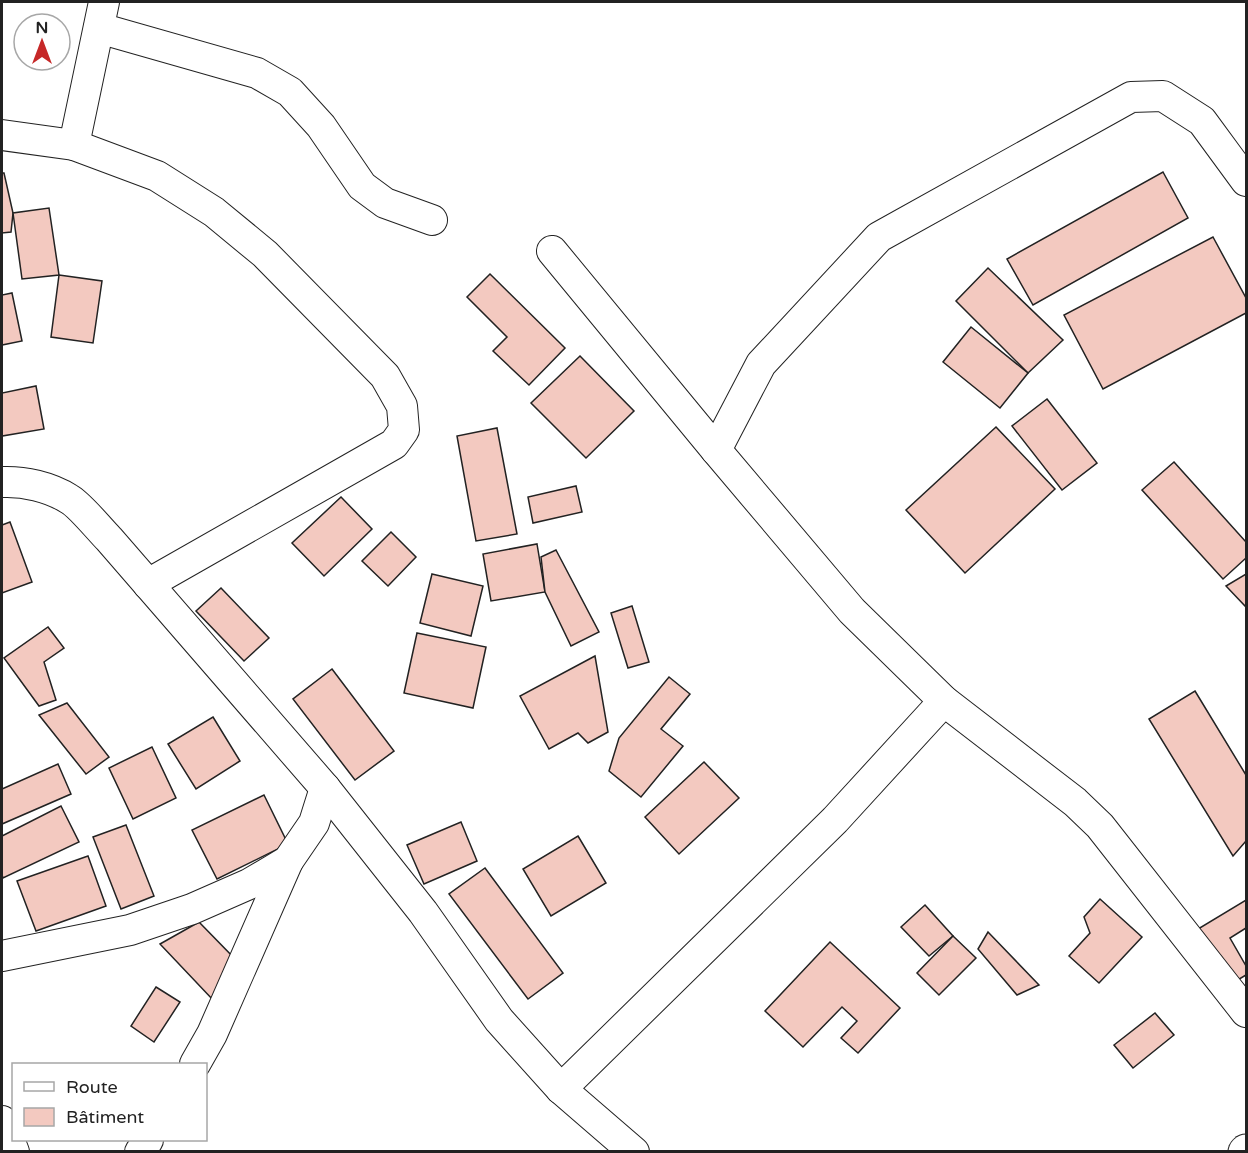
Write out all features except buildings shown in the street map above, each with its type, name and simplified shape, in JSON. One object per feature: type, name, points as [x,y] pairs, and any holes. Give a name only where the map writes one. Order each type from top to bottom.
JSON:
[{"type":"street","points":[[74,145],[101,15],[257,73],[290,92],[321,126],[362,186],[385,203],[432,220]]},
{"type":"street","points":[[716,450],[761,364],[879,237],[1131,97],[1163,96],[1202,121],[1246,181]]},
{"type":"street","points":[[2,135],[74,145],[158,176],[214,212],[265,254],[385,376],[402,406],[404,430],[394,444],[148,584]]},
{"type":"street","points":[[552,251],[852,611],[944,701],[1075,802],[1100,826],[1246,1012]]},
{"type":"street","points":[[2,482],[11,481],[42,487],[71,500],[148,584],[325,788],[423,912],[500,1020],[561,1089],[620,1147]]},
{"type":"street","points":[[561,1089],[835,820],[944,701]]},
{"type":"street","points":[[196,1063],[212,1034],[288,861],[314,823],[325,788]]},
{"type":"street","points":[[2,957],[130,930],[192,909],[240,888],[288,861]]},
{"type":"street","points":[[2,1121],[14,1152]]}]
